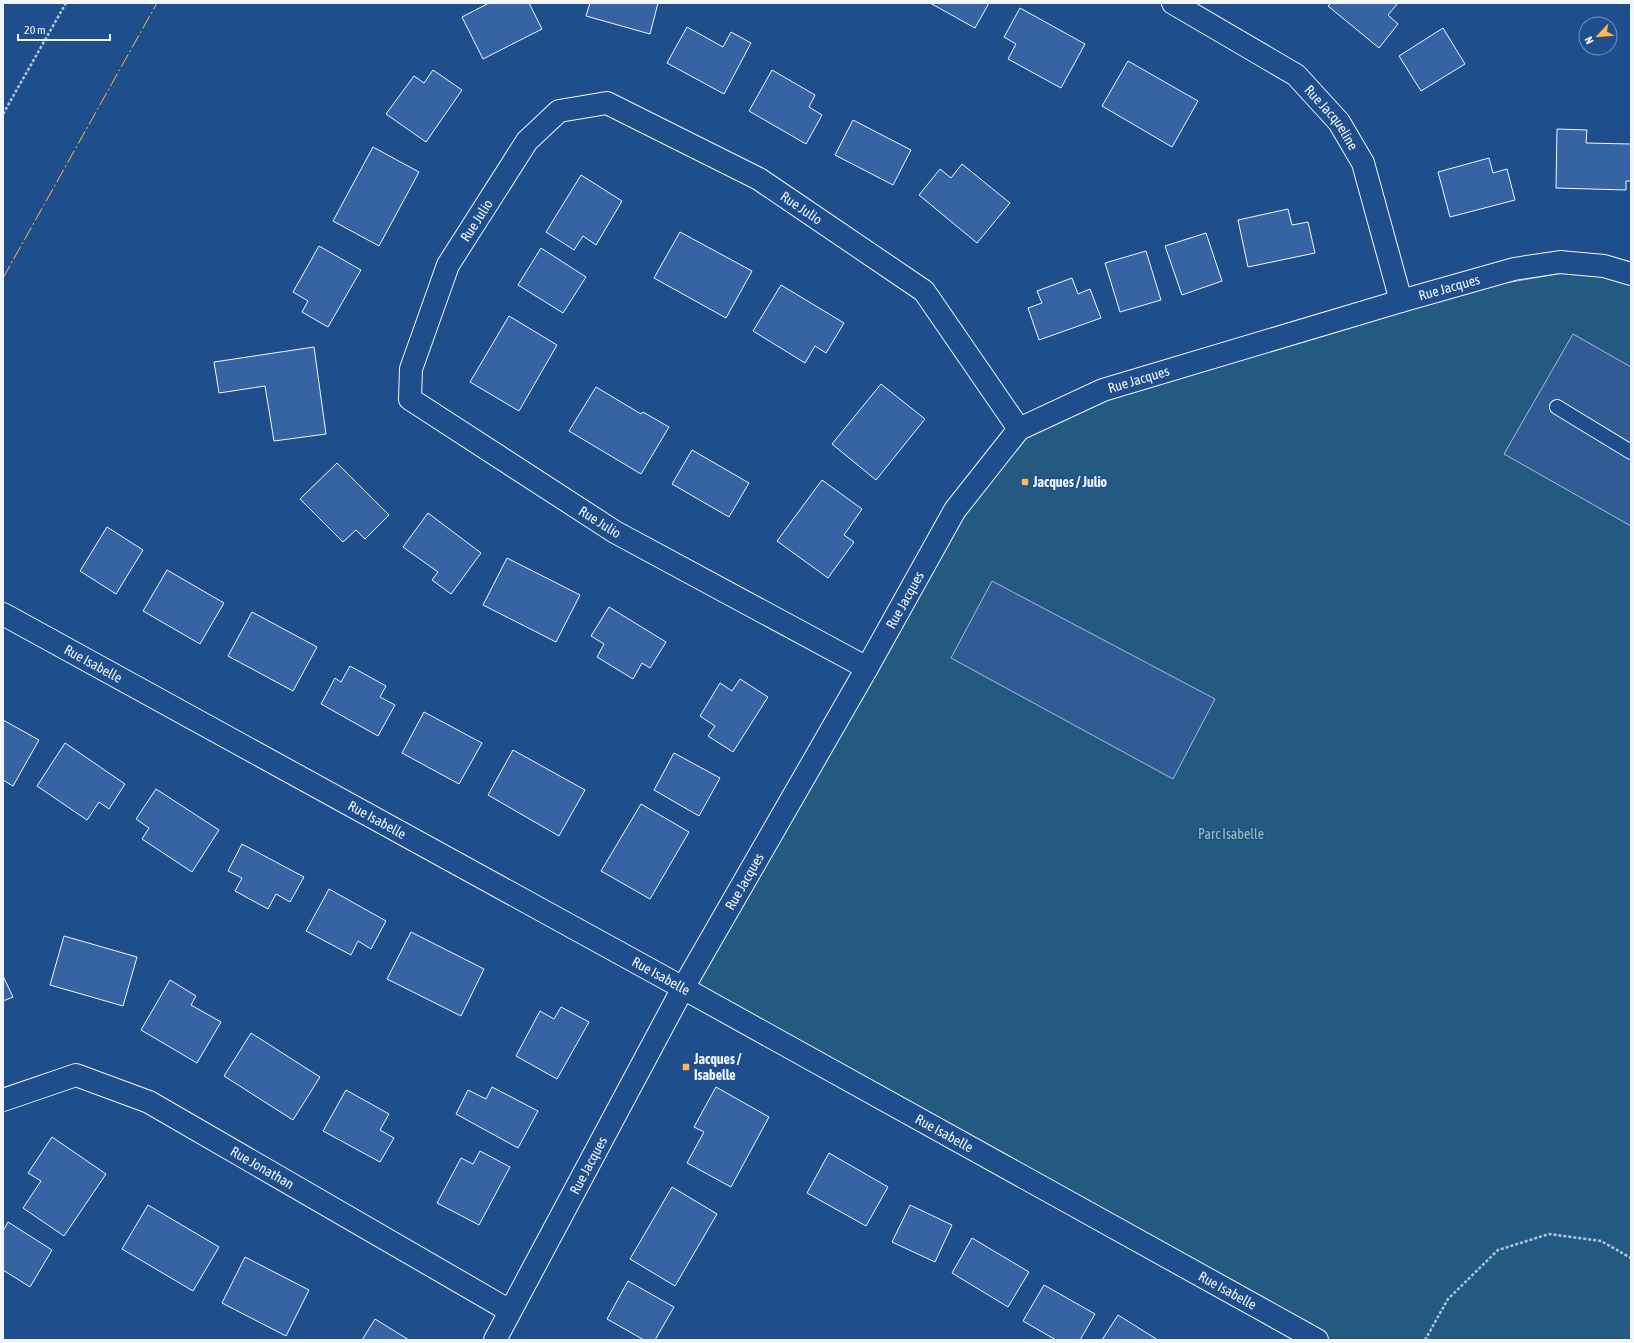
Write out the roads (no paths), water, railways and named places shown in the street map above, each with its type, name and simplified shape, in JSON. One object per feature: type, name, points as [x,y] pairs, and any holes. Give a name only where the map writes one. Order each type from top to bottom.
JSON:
[{"type":"street","name":"Rue Jacqueline","points":[[1173,3],[1296,75],[1339,122],[1363,163],[1401,300]]},
{"type":"street","name":"Rue Julio","points":[[867,668],[615,532],[410,399],[411,368],[448,265],[527,141],[559,110],[606,104],[759,179],[924,291],[1019,429]]},
{"type":"street","name":"Rue Jacques","points":[[495,1340],[683,988],[867,668],[955,510],[1019,429],[1103,390],[1401,300],[1514,269],[1560,262],[1604,266],[1631,274]]},
{"type":"street","name":"Rue Isabelle","points":[[3,614],[683,988],[1317,1340]]},
{"type":"street","name":"Rue Jonathan","points":[[3,1100],[76,1075],[150,1102],[510,1311]]},
{"type":"lane","points":[[1557,407],[1631,452]]},
{"type":"place","name":"Jacques / Julio","points":[[1025,482]]},
{"type":"place","name":"Jacques / Isabelle","points":[[686,1067]]},
{"type":"park label","name":"Parc Isabelle","points":[[1231,834]]}]
